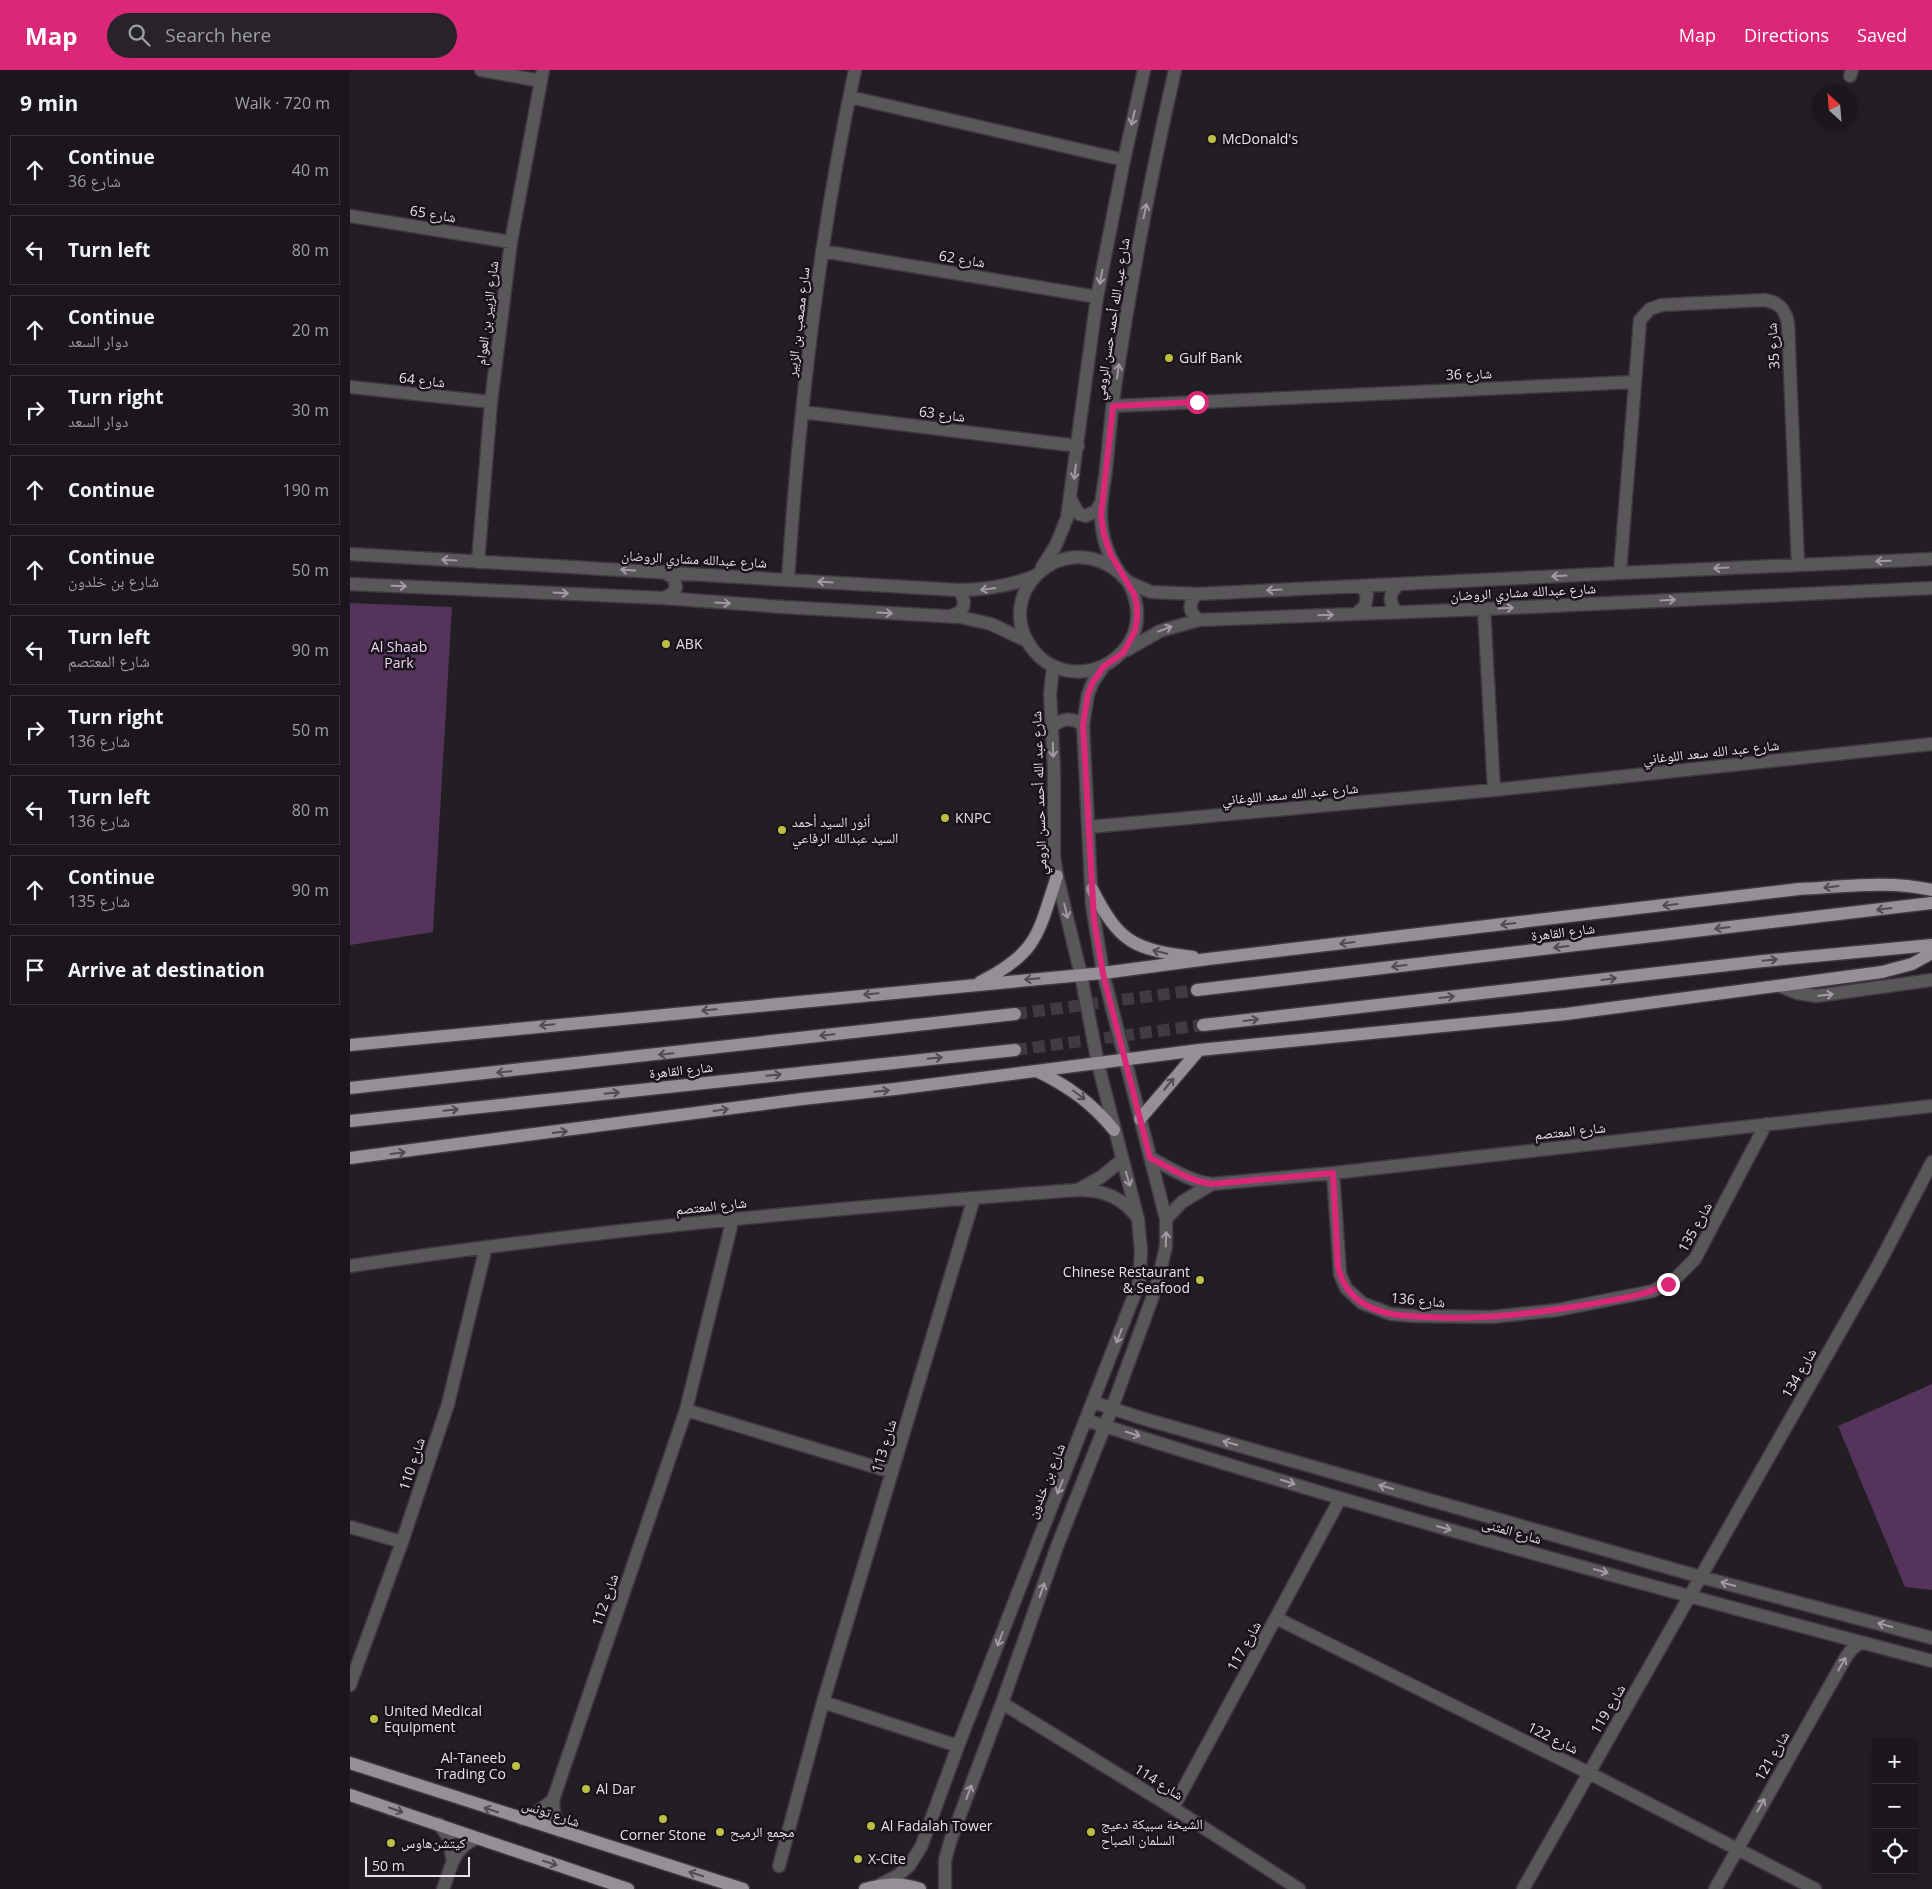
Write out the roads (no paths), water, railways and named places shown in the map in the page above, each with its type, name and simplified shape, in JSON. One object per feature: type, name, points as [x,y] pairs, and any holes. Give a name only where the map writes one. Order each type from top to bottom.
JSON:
[{"type":"main road","points":[[975,984],[1001,970],[1029,948],[1038,934],[1057,876]]},
{"type":"main road","points":[[350,1045],[975,984],[1103,974],[1208,959],[1799,889],[1895,885],[1932,890]]},
{"type":"main road","points":[[1092,889],[1107,917],[1120,933],[1134,944],[1162,953],[1208,959]]},
{"type":"main road","name":"شارع القاهرة","points":[[1197,990],[1932,903]]},
{"type":"main road","points":[[1203,1025],[1763,961],[1932,945]]},
{"type":"main road","points":[[350,1158],[1199,1050],[1566,1014],[1882,972],[1912,964],[1932,953]]},
{"type":"main road","name":"شارع القاهرة","points":[[350,1088],[1015,1014]]},
{"type":"main road","name":"شارع القاهرة","points":[[350,1121],[1015,1050]]},
{"type":"main road","points":[[1140,1119],[1199,1050]]},
{"type":"main road","points":[[1037,1071],[1076,1092],[1114,1130]]},
{"type":"main road","name":"شارع تونس","points":[[350,1763],[743,1889]]},
{"type":"main road","points":[[350,1795],[628,1889]]},
{"type":"main road","points":[[864,1889],[881,1884],[896,1884],[920,1889]]},
{"type":"street","points":[[481,70],[542,76]]},
{"type":"street","name":"سارع مصعب بن الزبير","points":[[788,580],[802,412],[822,251],[856,70]]},
{"type":"street","name":"شارع عبد الله أحمد حسن الرومي","points":[[1037,574],[1060,536],[1071,500],[1097,297],[1144,70]]},
{"type":"street","name":"شارع عبد الله أحمد حسن الرومي","points":[[1124,578],[1111,555],[1104,535],[1101,516],[1102,500],[1113,406],[1133,272],[1175,70]]},
{"type":"street","name":"شارع الزبير بن العوام","points":[[478,562],[490,402],[511,242],[542,76]]},
{"type":"street","points":[[850,97],[1124,160]]},
{"type":"street","name":"شارع 65","points":[[350,216],[511,242]]},
{"type":"street","name":"شارع 62","points":[[822,251],[1097,297]]},
{"type":"street","name":"شارع 35","points":[[1635,382],[1640,320],[1644,314],[1654,307],[1764,300],[1774,302],[1782,308],[1788,323],[1798,565]]},
{"type":"street","points":[[1620,573],[1635,382]]},
{"type":"street","name":"شارع 36","points":[[1113,406],[1635,382]]},
{"type":"street","name":"شارع 64","points":[[350,387],[490,402]]},
{"type":"street","name":"شارع 63","points":[[802,412],[1078,446]]},
{"type":"street","points":[[1071,500],[1079,514],[1086,516],[1096,511],[1102,500]]},
{"type":"street","name":"شارع عبدالله مشاري الروضان","points":[[350,554],[958,590],[996,588],[1022,581],[1037,574]]},
{"type":"street","points":[[945,1889],[944,1869],[948,1850],[1058,1544],[1112,1408],[1161,1272],[1166,1246],[1166,1219],[1103,974],[1092,905],[1083,725],[1088,694],[1093,682],[1103,667],[1123,653],[1135,631],[1137,606],[1134,594],[1124,578],[1110,565],[1086,556],[1074,556],[1050,564],[1037,574],[1028,586],[1021,607],[1020,619],[1027,641],[1042,660],[1053,667],[1065,671],[1078,672],[1103,667]]},
{"type":"street","name":"شارع عبدالله مشاري الروضان","points":[[1124,578],[1151,592],[1197,594],[1932,559]]},
{"type":"street","points":[[663,598],[672,594],[676,588],[674,578],[664,572]]},
{"type":"street","points":[[350,584],[663,598],[950,616],[991,624],[1027,641]]},
{"type":"street","points":[[1396,612],[1390,603],[1392,592],[1399,584]]},
{"type":"street","points":[[1357,614],[1365,606],[1367,595],[1361,586]]},
{"type":"street","name":"شارع عبدالله مشاري الروضان","points":[[1123,653],[1160,631],[1199,620],[1932,588]]},
{"type":"street","points":[[950,616],[961,612],[964,606],[964,600],[958,590]]},
{"type":"street","points":[[1197,594],[1192,600],[1190,608],[1192,615],[1199,620]]},
{"type":"street","points":[[1484,609],[1494,790]]},
{"type":"street","name":"شارع عبد الله أحمد حسن الرومي","points":[[1053,667],[1050,694],[1054,856],[1081,976],[1098,1064]]},
{"type":"street","points":[[1052,727],[1059,721],[1067,719],[1076,720],[1083,725]]},
{"type":"street","name":"شارع عبد الله سعد اللوغاني","points":[[1089,826],[1494,790],[1932,744]]},
{"type":"street","points":[[1780,986],[1797,994],[1816,996],[1932,980]]},
{"type":"street","name":"شارع بن خلدون","points":[[881,1884],[902,1871],[918,1854],[958,1746],[1139,1283],[1141,1251],[1138,1219],[1098,1064]]},
{"type":"street","name":"شارع المعتصم","points":[[1150,1158],[1182,1176],[1212,1184],[1333,1173],[1932,1106]]},
{"type":"street","name":"شارع 135","points":[[1492,1318],[1557,1310],[1635,1296],[1660,1288],[1676,1278],[1689,1266],[1701,1249],[1766,1124]]},
{"type":"street","name":"شارع المعتصم","points":[[1077,1190],[1101,1177],[1122,1160]]},
{"type":"street","name":"شارع 134","points":[[1690,1596],[1880,1260],[1932,1162]]},
{"type":"street","name":"شارع 136","points":[[1333,1173],[1338,1266],[1342,1280],[1351,1294],[1371,1308],[1391,1314],[1448,1318],[1492,1318]]},
{"type":"street","name":"شارع المعتصم","points":[[1166,1219],[1182,1202],[1212,1184]]},
{"type":"street","name":"شارع المعتصم","points":[[350,1266],[486,1247],[733,1218],[1077,1190],[1097,1191],[1116,1198],[1132,1210],[1138,1219]]},
{"type":"street","name":"شارع 113","points":[[779,1866],[823,1702],[974,1198]]},
{"type":"street","name":"شارع 112","points":[[560,1831],[554,1813],[553,1800],[686,1410],[733,1218]]},
{"type":"street","name":"شارع 110","points":[[350,1685],[402,1542],[448,1404],[486,1247]]},
{"type":"street","name":"شارع المثنى","points":[[1093,1402],[1159,1423],[1701,1577],[1932,1638]]},
{"type":"street","points":[[686,1410],[892,1472]]},
{"type":"street","name":"شارع المثنى","points":[[1086,1420],[1340,1498],[1690,1596],[1932,1661]]},
{"type":"street","name":"شارع 117","points":[[1173,1808],[1340,1498]]},
{"type":"street","points":[[350,1527],[402,1542]]},
{"type":"street","name":"شارع 119","points":[[1523,1889],[1690,1596]]},
{"type":"street","name":"شارع 122","points":[[1276,1618],[1589,1773],[1815,1889]]},
{"type":"street","name":"شارع 121","points":[[1715,1889],[1846,1657],[1852,1649],[1862,1642]]},
{"type":"street","points":[[823,1702],[958,1746]]},
{"type":"street","name":"شارع 114","points":[[1002,1703],[1300,1889]]},
{"type":"street","points":[[522,1819],[553,1800]]},
{"type":"street","points":[[439,1824],[448,1837],[453,1861]]},
{"type":"street","points":[[443,1889],[460,1848],[477,1838]]},
{"type":"tunnel","points":[[1015,1014],[1197,990]]},
{"type":"tunnel","points":[[1015,1050],[1203,1025]]},
{"type":"place","name":"McDonald's","points":[[1212,139]]},
{"type":"place","name":"Gulf Bank","points":[[1169,358]]},
{"type":"place","name":"ABK","points":[[666,644]]},
{"type":"place","name":"KNPC","points":[[945,818]]},
{"type":"place","name":"أنور السيد أحمد السيد عبدالله الرفاعي","points":[[782,830]]},
{"type":"place","name":"Chinese Restaurant & Seafood","points":[[1200,1280]]},
{"type":"place","name":"United Medical Equipment","points":[[374,1719]]},
{"type":"place","name":"Al-Taneeb Trading Co","points":[[516,1766]]},
{"type":"place","name":"Al Dar","points":[[586,1789]]},
{"type":"place","name":"Corner Stone","points":[[663,1819]]},
{"type":"place","name":"Al Fadalah Tower","points":[[871,1826]]},
{"type":"place","name":"مجمع الرميح","points":[[720,1832]]},
{"type":"place","name":"الشيخة سبيكة دعيج السلمان الصباح","points":[[1091,1832]]},
{"type":"place","name":"كيتشن‌هاوس","points":[[391,1843]]},
{"type":"place","name":"X-Cite","points":[[858,1859]]},
{"type":"park label","name":"Al Shaab Park","points":[[399,656]]}]
